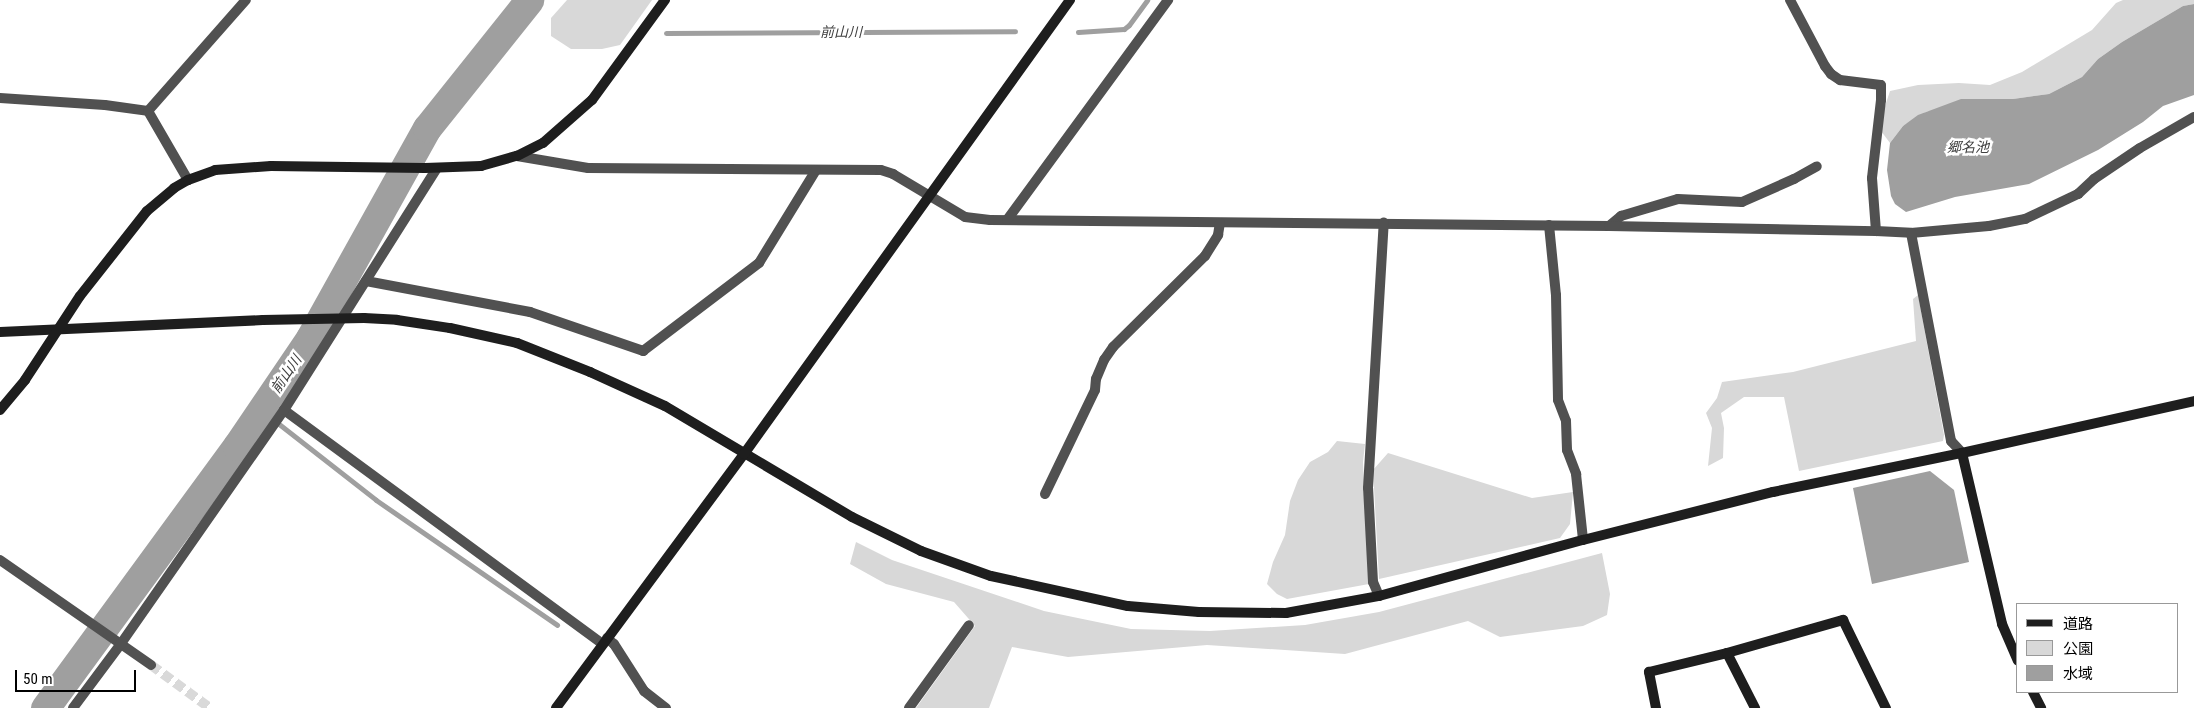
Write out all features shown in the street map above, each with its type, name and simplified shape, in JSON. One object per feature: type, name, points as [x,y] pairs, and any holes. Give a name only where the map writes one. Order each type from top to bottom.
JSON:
[{"type":"street","points":[[148,111],[246,0]]},
{"type":"street","points":[[0,410],[25,380],[56,329],[147,211],[188,180],[215,170],[242,168],[271,166],[437,168],[480,166],[517,156],[542,143],[592,100],[665,0]]},
{"type":"street","points":[[556,708],[744,454],[928,195],[1070,0]]},
{"type":"street","points":[[1007,220],[1168,0]]},
{"type":"street","points":[[1790,0],[1831,74],[1840,80],[1881,85],[1872,178],[1876,231]]},
{"type":"street","points":[[0,98],[105,105],[148,111]]},
{"type":"street","points":[[148,111],[188,180]]},
{"type":"street","points":[[517,156],[588,168],[881,170],[893,174],[965,217],[1007,220],[1220,223],[1384,222],[1911,232],[1989,226],[2025,219],[2040,213],[2078,194],[2094,179],[2140,148],[2194,117]]},
{"type":"street","points":[[1609,226],[1621,216],[1678,199],[1742,202],[1794,179],[1817,166]]},
{"type":"street","points":[[73,708],[117,643],[284,410],[437,168]]},
{"type":"street","points":[[366,281],[530,312],[643,351],[759,263],[816,170]]},
{"type":"street","points":[[1379,596],[1373,582],[1368,488],[1384,222]]},
{"type":"street","points":[[1045,494],[1095,390],[1096,378],[1104,360],[1113,347],[1205,256],[1218,234],[1220,223]]},
{"type":"street","points":[[1549,225],[1556,295],[1558,400],[1566,421],[1567,450],[1576,474],[1583,540]]},
{"type":"street","points":[[1911,232],[1951,441],[1962,453],[2002,624],[2016,656]]},
{"type":"street","points":[[0,332],[263,320],[364,318],[397,320],[450,328],[517,343],[590,372],[665,406],[852,517],[920,551],[991,576],[1062,593],[1128,606],[1208,612],[1286,612],[1379,596],[1583,540],[1773,492],[1962,453],[2194,401]]},
{"type":"street","points":[[284,410],[605,641],[614,644],[644,691],[666,708]]},
{"type":"street","points":[[0,560],[151,665]]},
{"type":"street","points":[[1656,708],[1649,672],[1727,653],[1843,620],[1886,708]]},
{"type":"street","points":[[910,708],[969,625]]},
{"type":"street","points":[[1727,653],[1756,708]]},
{"type":"street","points":[[2034,693],[2041,708]]},
{"type":"green space","points":[[567,0],[652,0],[620,45],[602,49],[571,49],[551,36],[551,18]]},
{"type":"green space","points":[[2123,0],[2194,0],[2194,4],[2183,6],[2122,42],[2098,59],[2082,77],[2049,94],[2013,99],[1981,99],[1926,112],[1903,126],[1890,143],[1878,127],[1890,91],[1918,85],[1959,83],[1990,85],[2022,72],[2092,30],[2116,3]]},
{"type":"green space","points":[[1918,295],[1944,435],[1943,441],[1799,471],[1784,397],[1744,397],[1721,413],[1724,428],[1723,458],[1708,466],[1712,428],[1706,413],[1717,398],[1722,382],[1793,372],[1916,341],[1913,299]]},
{"type":"green space","points":[[1337,441],[1365,444],[1363,462],[1369,584],[1287,599],[1277,594],[1267,584],[1273,562],[1285,535],[1290,501],[1298,480],[1310,462],[1328,452]]},
{"type":"green space","points":[[1388,453],[1532,498],[1573,492],[1570,524],[1560,538],[1379,579],[1373,470]]},
{"type":"green space","points":[[856,542],[892,560],[1044,611],[1131,629],[1210,631],[1305,625],[1379,612],[1602,553],[1610,594],[1607,615],[1583,626],[1500,637],[1468,621],[1345,654],[1207,645],[1068,657],[1012,647],[989,708],[916,708],[975,626],[954,602],[886,584],[850,564]]},
{"type":"water","name":"郷名池","points":[[2194,4],[2194,95],[2163,106],[2143,122],[2098,150],[2029,184],[1955,197],[1906,212],[1895,204],[1891,196],[1887,170],[1890,143],[1903,126],[1918,115],[1961,99],[2013,99],[2049,94],[2082,77],[2098,59],[2122,42],[2183,6]]},
{"type":"water","points":[[1930,471],[1954,490],[1969,562],[1872,584],[1853,488]]},
{"type":"waterway","name":"前山川","points":[[45,708],[237,446],[310,338],[427,128],[529,0]]},
{"type":"waterway","name":"前山川","points":[[1078,32],[1124,29],[1147,0]]},
{"type":"waterway","name":"前山川","points":[[506,28],[518,28]]},
{"type":"waterway","name":"前山川","points":[[666,33],[1015,31]]},
{"type":"waterway","points":[[261,410],[376,500],[557,625]]},
{"type":"tunnel","points":[[151,665],[210,708]]}]
